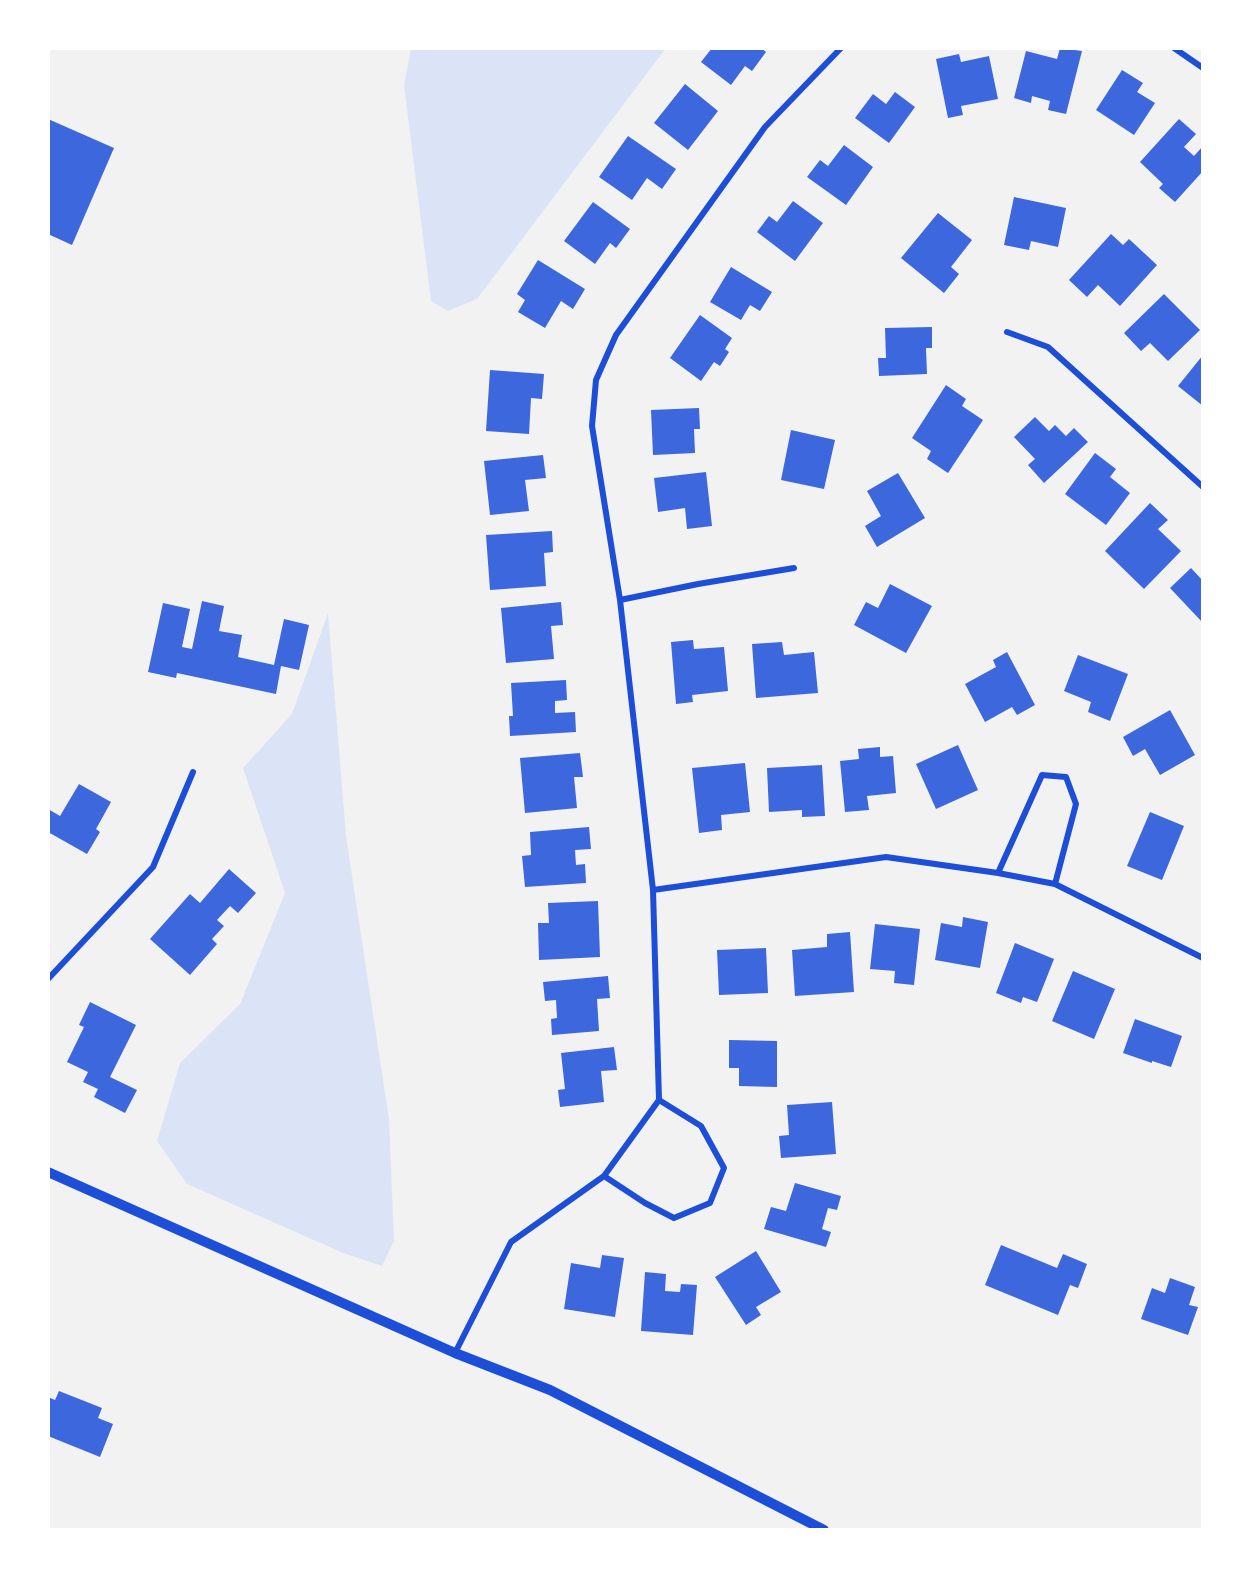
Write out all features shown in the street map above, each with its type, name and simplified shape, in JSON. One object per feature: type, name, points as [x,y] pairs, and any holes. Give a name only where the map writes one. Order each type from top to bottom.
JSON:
[{"type":"street","points":[[455,1353],[511,1242],[604,1176],[660,1100],[654,890],[620,600],[592,426],[596,380],[616,334],[765,127],[841,48]]},
{"type":"street","points":[[1174,48],[1203,68]]},
{"type":"street","points":[[1007,332],[1047,347],[1203,487]]},
{"type":"street","points":[[620,600],[794,568]]},
{"type":"street","points":[[48,979],[153,867],[193,772]]},
{"type":"street","points":[[998,873],[1042,775],[1066,777],[1077,804],[1055,884]]},
{"type":"street","points":[[654,890],[886,857],[998,873],[1055,884],[1203,958]]},
{"type":"street","points":[[604,1176],[645,1203],[674,1218],[710,1203],[723,1168],[701,1126],[660,1100]]},
{"type":"street","points":[[48,1172],[455,1353],[550,1390],[824,1530]]},
{"type":"shaded area","points":[[411,48],[666,48],[477,299],[448,311],[431,301],[404,85]]},
{"type":"shaded area","points":[[328,613],[346,836],[389,1119],[394,1241],[382,1266],[343,1253],[187,1184],[157,1141],[180,1063],[240,1004],[285,893],[243,768],[292,714]]},
{"type":"building","points":[[712,48],[761,48],[766,52],[752,71],[745,66],[731,85],[701,62]]},
{"type":"building","points":[[1060,48],[1082,51],[1066,114],[1048,110],[1050,101],[1032,96],[1031,103],[1014,98],[1026,51],[1057,59]]},
{"type":"building","points":[[959,54],[961,62],[989,56],[998,99],[961,106],[963,115],[948,118],[936,59]]},
{"type":"building","points":[[1122,70],[1143,83],[1137,92],[1155,103],[1134,135],[1096,110]]},
{"type":"building","points":[[685,84],[718,111],[688,150],[654,123]]},
{"type":"building","points":[[895,92],[915,107],[889,143],[855,118],[873,94],[886,104]]},
{"type":"building","points":[[48,119],[114,148],[72,245],[48,234]]},
{"type":"building","points":[[1179,119],[1196,134],[1184,147],[1194,156],[1203,146],[1203,171],[1175,202],[1159,188],[1163,184],[1140,162]]},
{"type":"building","points":[[628,136],[676,169],[662,189],[647,178],[632,200],[599,177]]},
{"type":"building","points":[[844,145],[873,167],[846,205],[807,177],[820,160],[828,166]]},
{"type":"building","points":[[1014,197],[1066,208],[1058,247],[1031,241],[1029,250],[1004,245]]},
{"type":"building","points":[[793,201],[823,223],[795,261],[757,232],[769,216],[777,222]]},
{"type":"building","points":[[593,202],[630,229],[616,248],[610,243],[595,264],[564,241]]},
{"type":"building","points":[[938,213],[972,240],[951,267],[959,274],[944,293],[901,258]]},
{"type":"building","points":[[1111,234],[1123,245],[1129,239],[1157,265],[1120,306],[1098,285],[1087,297],[1069,280]]},
{"type":"building","points":[[538,260],[585,289],[573,309],[561,301],[545,328],[518,312],[525,300],[517,294]]},
{"type":"building","points":[[731,267],[772,292],[760,311],[750,305],[741,320],[710,302]]},
{"type":"building","points":[[1164,294],[1200,330],[1168,361],[1150,343],[1141,351],[1124,333]]},
{"type":"building","points":[[700,315],[732,338],[725,349],[729,352],[720,366],[714,362],[701,381],[670,358]]},
{"type":"building","points":[[932,327],[932,348],[926,348],[927,374],[879,376],[878,358],[886,358],[885,328]]},
{"type":"building","points":[[1203,355],[1203,406],[1178,386]]},
{"type":"building","points":[[490,370],[544,374],[542,399],[531,398],[529,434],[486,431]]},
{"type":"building","points":[[946,385],[966,399],[962,406],[983,420],[948,473],[927,459],[931,451],[912,438]]},
{"type":"building","points":[[699,408],[700,429],[694,429],[695,453],[653,455],[651,410]]},
{"type":"building","points":[[1035,417],[1049,431],[1055,425],[1066,436],[1074,428],[1088,442],[1044,483],[1028,465],[1035,459],[1014,437]]},
{"type":"building","points":[[791,430],[835,440],[824,489],[781,480]]},
{"type":"building","points":[[1095,453],[1116,469],[1110,477],[1130,493],[1106,525],[1065,494]]},
{"type":"building","points":[[543,455],[546,478],[525,480],[529,511],[490,515],[484,461]]},
{"type":"building","points":[[706,472],[712,526],[687,529],[685,508],[658,512],[654,478]]},
{"type":"building","points":[[898,473],[925,518],[877,547],[865,526],[881,516],[867,491]]},
{"type":"building","points":[[1150,503],[1168,520],[1158,529],[1181,551],[1144,589],[1105,551]]},
{"type":"building","points":[[552,531],[553,552],[544,553],[546,586],[490,590],[486,535]]},
{"type":"building","points":[[1191,568],[1203,581],[1203,623],[1170,588]]},
{"type":"building","points":[[890,584],[932,606],[906,653],[854,625],[866,602],[878,608]]},
{"type":"building","points":[[202,601],[224,606],[219,631],[242,635],[238,657],[274,665],[284,619],[309,625],[299,670],[281,666],[276,694],[177,673],[176,678],[148,672],[163,603],[190,609],[182,647],[192,649]]},
{"type":"building","points":[[561,602],[563,625],[551,626],[554,659],[506,663],[501,608]]},
{"type":"building","points":[[693,640],[694,649],[724,647],[728,691],[692,695],[693,702],[676,704],[671,642]]},
{"type":"building","points":[[782,642],[784,655],[814,652],[818,693],[756,698],[752,644]]},
{"type":"building","points":[[1007,652],[1035,705],[1017,715],[1012,707],[985,722],[965,684],[996,667],[993,660]]},
{"type":"building","points":[[1078,655],[1128,674],[1110,721],[1088,712],[1091,702],[1064,691]]},
{"type":"building","points":[[566,680],[567,700],[555,701],[555,713],[575,712],[576,732],[510,736],[509,716],[513,716],[511,683]]},
{"type":"building","points":[[1170,710],[1195,755],[1160,775],[1145,749],[1133,756],[1123,737]]},
{"type":"building","points":[[958,745],[978,790],[936,809],[916,764]]},
{"type":"building","points":[[880,747],[880,757],[893,756],[896,793],[867,796],[869,810],[845,812],[840,761],[859,759],[858,749]]},
{"type":"building","points":[[580,753],[583,777],[574,777],[577,808],[525,813],[520,758]]},
{"type":"building","points":[[745,763],[750,812],[721,815],[722,830],[699,833],[692,768]]},
{"type":"building","points":[[822,765],[825,816],[802,817],[802,810],[769,812],[767,768]]},
{"type":"building","points":[[79,784],[111,802],[96,829],[100,832],[87,854],[48,832],[48,809],[60,816]]},
{"type":"building","points":[[1150,812],[1184,826],[1162,880],[1127,866]]},
{"type":"building","points":[[589,827],[591,849],[575,850],[576,865],[585,864],[586,883],[525,887],[522,856],[531,855],[530,832]]},
{"type":"building","points":[[229,869],[256,893],[238,913],[230,906],[217,920],[224,926],[212,939],[217,944],[190,975],[150,939],[190,894],[200,903]]},
{"type":"building","points":[[598,901],[600,957],[539,960],[538,923],[549,923],[548,903]]},
{"type":"building","points":[[963,917],[988,922],[980,968],[935,960],[941,923],[962,927]]},
{"type":"building","points":[[875,924],[920,929],[914,985],[894,983],[895,971],[870,969]]},
{"type":"building","points":[[850,932],[854,992],[795,996],[792,950],[827,947],[827,934]]},
{"type":"building","points":[[1015,943],[1054,959],[1037,1002],[1023,997],[1021,1003],[996,993]]},
{"type":"building","points":[[766,948],[768,993],[719,995],[717,950]]},
{"type":"building","points":[[1073,971],[1115,989],[1094,1039],[1052,1021]]},
{"type":"building","points":[[608,976],[610,998],[597,999],[599,1031],[552,1035],[551,1019],[557,1018],[556,1000],[545,1001],[543,982]]},
{"type":"building","points":[[90,1002],[136,1025],[110,1077],[137,1090],[125,1113],[94,1097],[98,1089],[83,1082],[88,1072],[67,1062],[84,1027],[79,1025]]},
{"type":"building","points":[[1135,1019],[1182,1036],[1171,1067],[1123,1053]]},
{"type":"building","points":[[729,1040],[777,1041],[777,1087],[739,1086],[739,1068],[729,1068]]},
{"type":"building","points":[[614,1047],[617,1070],[601,1071],[604,1102],[560,1107],[558,1090],[565,1089],[561,1053]]},
{"type":"building","points":[[832,1102],[836,1154],[781,1158],[779,1136],[789,1135],[787,1105]]},
{"type":"building","points":[[795,1183],[841,1196],[837,1210],[828,1208],[822,1229],[831,1232],[826,1247],[764,1229],[771,1207],[786,1211]]},
{"type":"building","points":[[1001,1245],[1057,1268],[1063,1254],[1087,1264],[1078,1288],[1070,1285],[1058,1315],[985,1285]]},
{"type":"building","points":[[756,1251],[781,1292],[756,1307],[761,1315],[746,1325],[715,1277]]},
{"type":"building","points":[[602,1255],[624,1258],[615,1317],[564,1309],[571,1263],[600,1268]]},
{"type":"building","points":[[645,1272],[666,1274],[665,1291],[680,1292],[681,1284],[697,1285],[693,1335],[641,1331]]},
{"type":"building","points":[[1170,1278],[1195,1287],[1189,1305],[1198,1307],[1188,1335],[1141,1319],[1152,1288],[1165,1293]]},
{"type":"building","points":[[59,1391],[102,1408],[98,1418],[113,1424],[100,1457],[48,1436],[48,1397],[55,1400]]}]
